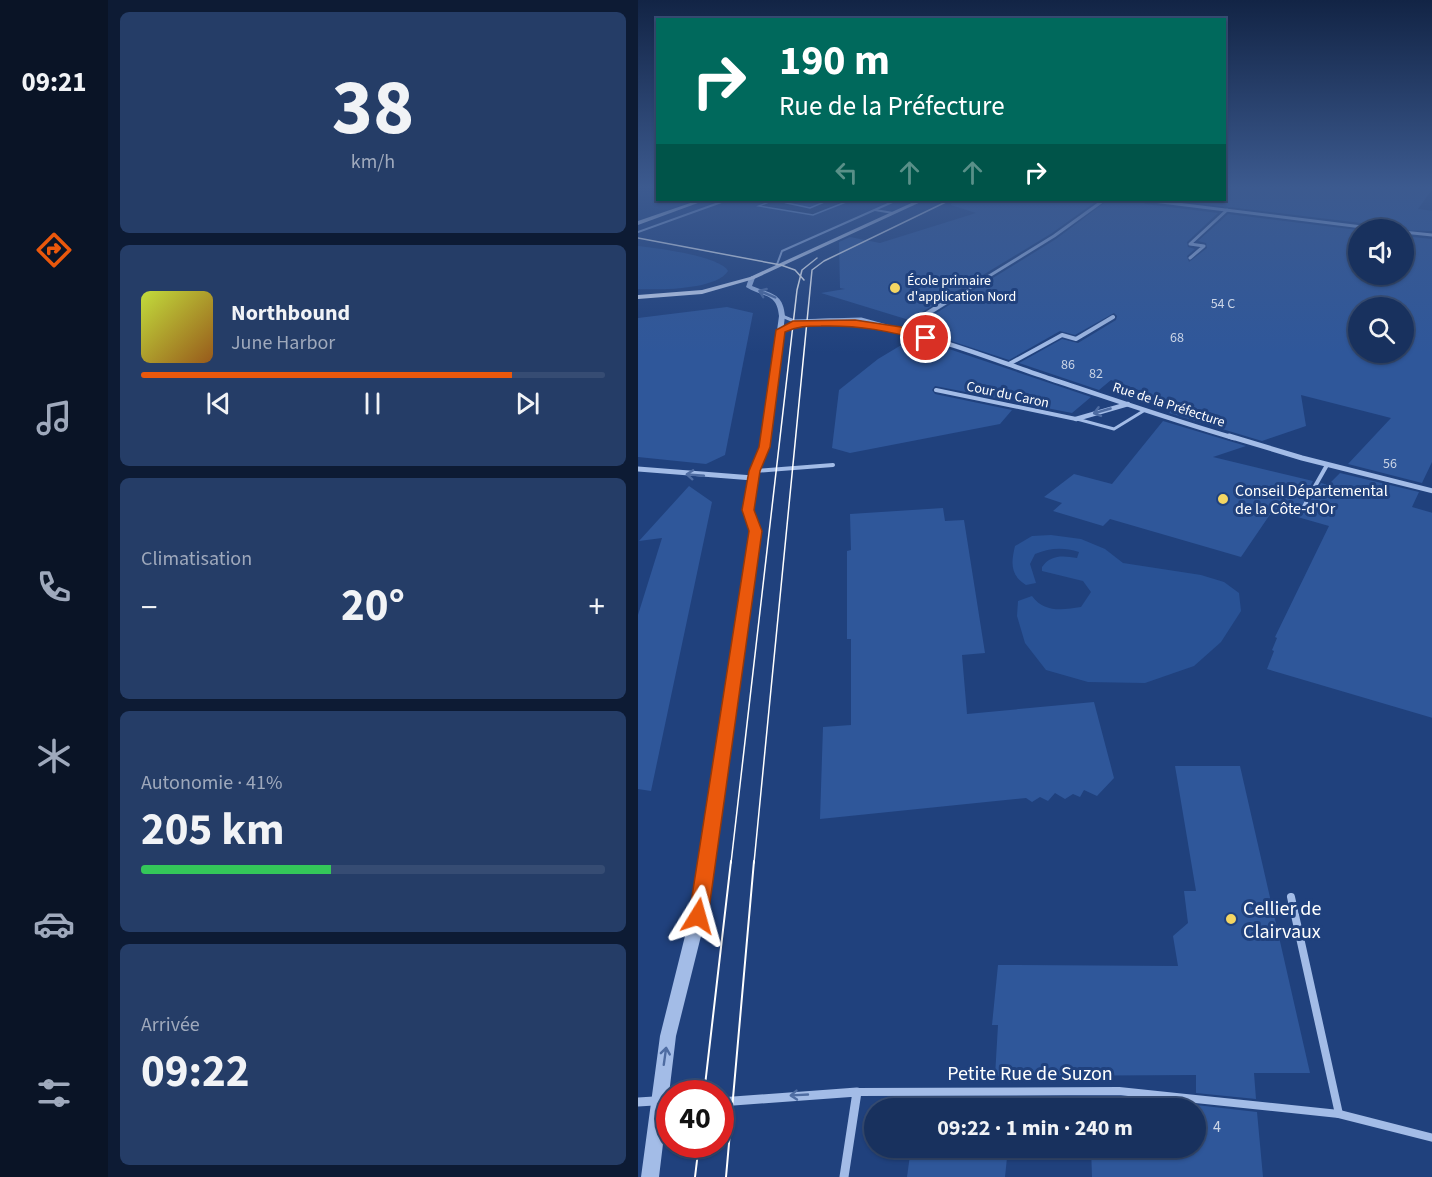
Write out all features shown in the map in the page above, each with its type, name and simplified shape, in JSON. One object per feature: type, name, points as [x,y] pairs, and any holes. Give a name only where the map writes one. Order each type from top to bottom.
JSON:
[{"type":"main road","points":[[638,297],[702,292],[752,278],[828,243]]},
{"type":"street","points":[[901,330],[1043,243]]},
{"type":"street","points":[[1190,258],[1204,246],[1191,243]]},
{"type":"street","points":[[665,1080],[668,1036],[700,904],[755,531],[748,510],[754,475],[765,447],[781,330],[781,304],[776,298],[749,286],[752,278]]},
{"type":"street","points":[[1009,364],[1062,335],[1076,339],[1113,317]]},
{"type":"street","name":"Rue de la Préfecture","points":[[781,330],[793,324],[825,322],[864,323],[901,330],[1145,410],[1327,465],[1433,490]]},
{"type":"street","name":"Cour du Caron","points":[[936,390],[1076,419]]},
{"type":"street","points":[[1076,419],[1128,404]]},
{"type":"street","points":[[638,470],[754,475]]},
{"type":"street","points":[[1291,897],[1339,1114]]},
{"type":"street","name":"Petite Rue de Suzon","points":[[734,1101],[857,1092],[1119,1091],[1339,1114],[1433,1138]]},
{"type":"street","points":[[845,1177],[857,1092]]},
{"type":"street","points":[[638,1102],[656,1100]]},
{"type":"street","points":[[650,1177],[656,1144]]},
{"type":"lane","points":[[776,267],[782,251],[800,243]]},
{"type":"lane","name":"Rue de la Préfecture","points":[[782,316],[794,321],[869,318],[901,330]]},
{"type":"lane","points":[[1076,419],[1114,429],[1145,410]]},
{"type":"lane","points":[[754,475],[833,465]]},
{"type":"lane","points":[[1310,495],[1327,465]]},
{"type":"shaded area","points":[[638,246],[701,257],[723,266],[728,271],[712,282],[686,288],[638,289]]},
{"type":"shaded area","points":[[1051,535],[1081,539],[1105,549],[1123,563],[1201,575],[1224,582],[1239,593],[1241,611],[1221,642],[1194,666],[1145,683],[1088,682],[1046,670],[1025,643],[1017,616],[1018,601],[1032,596],[1048,608],[1067,609],[1081,607],[1091,592],[1083,581],[1042,571],[1042,567],[1054,558],[1077,558],[1079,552],[1073,550],[1046,550],[1035,554],[1030,564],[1036,583],[1026,585],[1014,573],[1015,546],[1032,536]]},
{"type":"building","name":"École primaire d'application Nord","points":[[839,243],[1036,243],[909,320],[821,293],[845,289],[840,288]]},
{"type":"building","points":[[1050,243],[1187,243],[1188,247],[1195,249],[1187,256],[1189,262],[1207,248],[1206,243],[1348,243],[1348,285],[1414,285],[1414,243],[1433,243],[1433,460],[1422,483],[1348,464],[1391,418],[1301,395],[1306,426],[1262,441],[1169,413],[1177,404],[1111,380],[1099,390],[1019,363],[1062,339],[1078,343],[1116,320],[1117,316],[1114,313],[1075,335],[1060,331],[1009,360],[924,332],[933,327],[920,323]]},
{"type":"building","points":[[727,307],[753,313],[725,455],[706,464],[638,457],[638,318]]},
{"type":"building","points":[[913,338],[1091,397],[1072,413],[935,386],[932,390],[935,394],[1012,410],[1000,424],[850,453],[832,448],[839,390],[878,359]]},
{"type":"building","points":[[1163,421],[1246,446],[1213,457],[1313,481],[1306,494],[1309,499],[1313,498],[1321,483],[1328,485],[1340,473],[1419,492],[1412,507],[1433,513],[1433,718],[1267,669],[1274,651],[1272,650],[1277,638],[1275,637],[1329,526],[1273,510],[1241,557],[1110,519],[1103,526],[1053,511],[1062,503],[1044,497],[1074,474],[1112,484]]},
{"type":"building","points":[[689,486],[712,502],[651,791],[638,789],[638,615],[662,538],[639,541]]},
{"type":"building","points":[[943,508],[945,521],[964,520],[985,653],[962,655],[967,714],[1094,702],[1114,778],[1097,796],[1084,790],[1080,797],[1073,794],[1065,799],[1055,793],[1048,801],[1040,797],[1032,802],[1026,798],[820,819],[823,727],[851,725],[851,639],[847,639],[847,551],[851,550],[850,514]]},
{"type":"building","name":"Cellier de Clairvaux","points":[[1175,766],[1240,766],[1310,1073],[1254,1073],[1256,1099],[1196,1093],[1196,1075],[995,1076],[998,1025],[992,1025],[998,965],[1178,966],[1173,936],[1188,923],[1184,891],[1196,891]]},
{"type":"building","points":[[1206,1106],[1257,1112],[1263,1177],[1092,1177],[1091,1158],[1206,1158]]},
{"type":"building","points":[[910,1158],[1007,1158],[1005,1177],[907,1177]]},
{"type":"tram line","points":[[664,243],[781,265],[795,270],[800,276]]},
{"type":"tram line","points":[[754,863],[812,270],[824,261],[861,243]]},
{"type":"tram line","points":[[800,276],[802,270],[817,258]]},
{"type":"tram line","points":[[731,863],[797,290],[800,276]]},
{"type":"tram line","points":[[800,276],[804,280]]},
{"type":"tram line","points":[[706,1080],[731,861]]},
{"type":"tram line","points":[[726,1177],[754,861]]},
{"type":"tram line","points":[[695,1177],[697,1158]]},
{"type":"place","name":"École primaire d'application Nord","points":[[895,288]]},
{"type":"place","name":"Conseil Départemental de la Côte-d'Or","points":[[1223,499]]},
{"type":"place","name":"Cellier de Clairvaux","points":[[1231,919]]},
{"type":"route","points":[[698,916],[755,531],[748,510],[756,466],[765,447],[781,330],[793,324],[855,322],[901,330],[926,338]]}]
